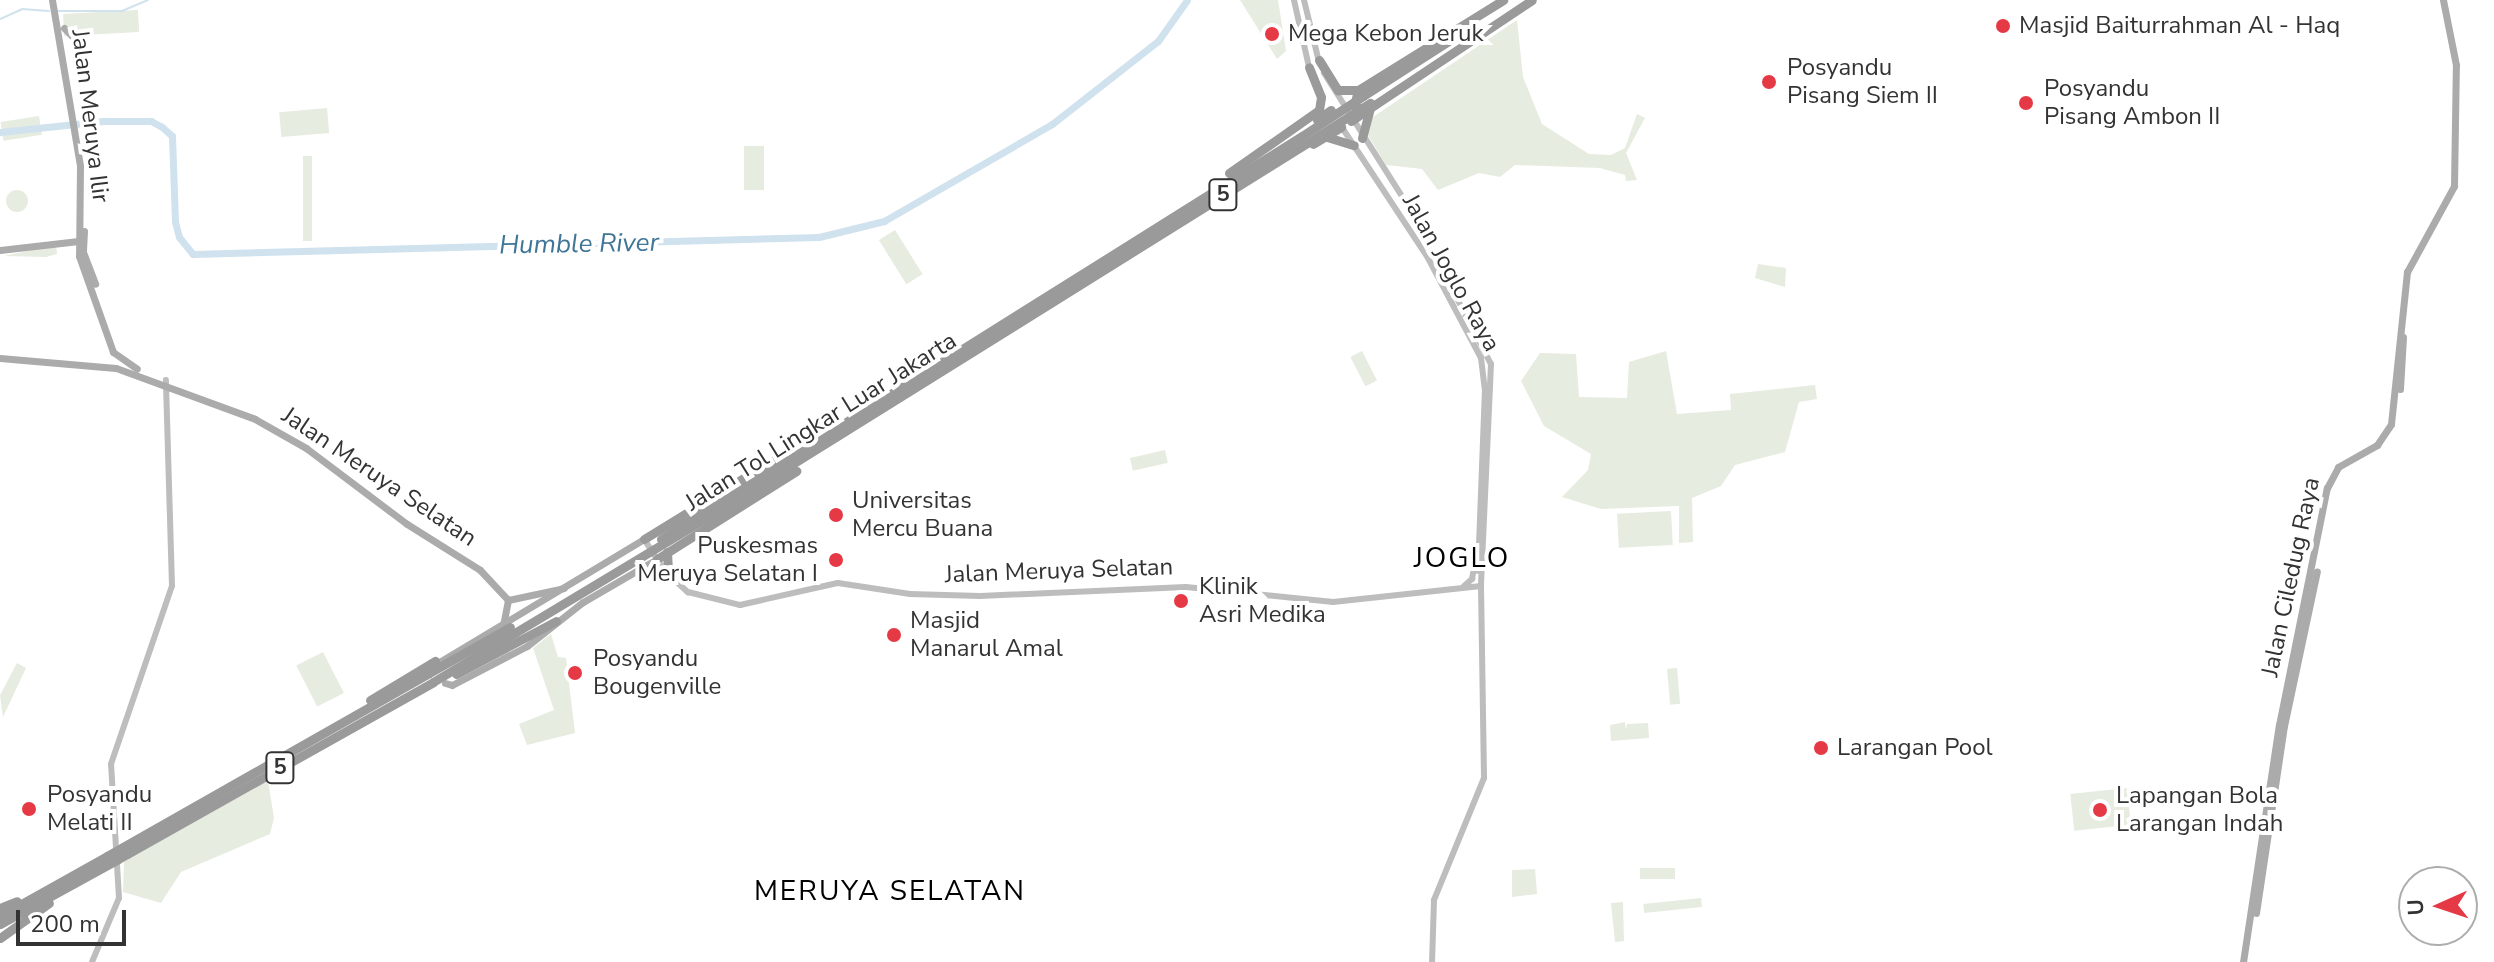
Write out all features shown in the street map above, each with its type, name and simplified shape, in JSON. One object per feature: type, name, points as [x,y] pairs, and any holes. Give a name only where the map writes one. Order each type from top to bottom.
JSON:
[{"type":"highway","points":[[1074,288],[1156,242],[1346,124],[1364,100],[1494,3],[1503,0]]},
{"type":"highway","name":"Jalan Tol Lingkar Luar Jakarta","points":[[0,916],[433,682],[821,449],[1006,325],[1304,140],[1512,0]]},
{"type":"highway","name":"Jalan Tol Lingkar Luar Jakarta","points":[[1364,100],[1524,0]]},
{"type":"highway","points":[[1173,213],[1335,107],[1364,100],[1532,0]]},
{"type":"highway","points":[[1319,60],[1338,90],[1364,100]]},
{"type":"highway","points":[[1309,67],[1321,100],[1314,120]]},
{"type":"highway","points":[[1324,138],[1358,142],[1364,100]]},
{"type":"highway","points":[[1314,120],[1325,125],[1324,138]]},
{"type":"highway","name":"Jalan Tol Lingkar Luar Jakarta","points":[[0,924],[69,886],[331,727],[632,556],[873,404],[1074,288],[1173,213],[1304,140]]},
{"type":"highway","points":[[642,541],[800,442],[873,404]]},
{"type":"highway","points":[[649,563],[801,468],[821,449]]},
{"type":"highway","points":[[666,572],[667,552]]},
{"type":"highway","points":[[433,682],[456,674],[556,621]]},
{"type":"highway","points":[[331,727],[436,663]]},
{"type":"highway","points":[[0,938],[69,886]]},
{"type":"highway","points":[[0,908],[42,892]]},
{"type":"main road","name":"Jalan Meruya Ilir","points":[[55,0],[87,181],[82,244],[86,271]]},
{"type":"main road","name":"Jalan Joglo Raya","points":[[1294,0],[1309,67],[1428,258],[1476,348],[1485,389],[1478,554],[1481,586]]},
{"type":"main road","name":"Jalan Joglo Raya","points":[[1304,0],[1335,107]]},
{"type":"main road","name":"Jalan Ciledug Raya","points":[[2245,962],[2298,655],[2335,478],[2379,448],[2394,420],[2412,274],[2460,180],[2459,91],[2445,0]]},
{"type":"main road","name":"Jalan Meruya Ilir","points":[[59,15],[64,28],[83,190],[78,241],[86,271],[106,311],[113,352]]},
{"type":"main road","points":[[1299,23],[1309,21]]},
{"type":"main road","points":[[64,28],[72,36]]},
{"type":"main road","name":"Jalan Joglo Raya","points":[[1358,142],[1379,162],[1484,344],[1492,387],[1481,586],[1483,787],[1434,900],[1429,925],[1432,962]]},
{"type":"main road","points":[[1370,169],[1379,162]]},
{"type":"main road","points":[[0,250],[78,241]]},
{"type":"main road","points":[[1476,348],[1484,344]]},
{"type":"main road","points":[[98,364],[113,352],[123,363],[168,383]]},
{"type":"main road","points":[[0,358],[98,364],[168,383]]},
{"type":"main road","points":[[92,962],[119,898],[110,770],[170,595],[168,383]]},
{"type":"main road","name":"Jalan Meruya Selatan","points":[[168,383],[255,419],[306,448],[407,524],[480,570],[508,600]]},
{"type":"main road","points":[[436,663],[642,541],[650,553],[649,563]]},
{"type":"main road","points":[[1457,588],[1472,579],[1478,554]]},
{"type":"main road","points":[[649,563],[666,572]]},
{"type":"main road","points":[[446,684],[524,647],[556,621],[649,563]]},
{"type":"main road","name":"Jalan Meruya Selatan","points":[[649,563],[666,572],[694,595],[740,605],[838,583],[910,594],[980,596],[1186,587],[1333,602],[1481,586]]},
{"type":"main road","points":[[503,625],[508,600],[564,588]]},
{"type":"shaded area","name":"Mega Kebon Jeruk","points":[[1240,0],[1278,0],[1286,51],[1277,59]]},
{"type":"shaded area","points":[[138,10],[139,32],[64,36],[63,14]]},
{"type":"shaded area","points":[[1517,20],[1523,77],[1542,124],[1589,154],[1611,155],[1625,148],[1637,114],[1645,118],[1626,153],[1637,180],[1626,181],[1625,175],[1600,168],[1515,165],[1500,177],[1479,173],[1438,190],[1422,169],[1386,165],[1366,132],[1367,121]]},
{"type":"shaded area","points":[[327,108],[329,133],[281,137],[279,112]]},
{"type":"shaded area","points":[[39,116],[42,135],[3,141],[0,122]]},
{"type":"shaded area","points":[[744,146],[764,146],[764,190],[744,190]]},
{"type":"shaded area","points":[[303,156],[312,156],[312,241],[303,241]]},
{"type":"shaded area","points":[[17,190],[25,193],[28,201],[25,209],[17,212],[9,209],[6,201],[9,193]]},
{"type":"shaded area","points":[[895,230],[923,274],[906,284],[879,240]]},
{"type":"shaded area","points":[[56,245],[57,254],[46,257],[4,256]]},
{"type":"shaded area","points":[[1758,264],[1786,268],[1785,287],[1755,278]]},
{"type":"shaded area","points":[[1362,351],[1377,380],[1365,386],[1350,357]]},
{"type":"shaded area","points":[[1666,351],[1677,414],[1731,410],[1730,394],[1815,385],[1817,399],[1799,402],[1785,452],[1735,465],[1721,486],[1692,498],[1693,542],[1679,543],[1679,506],[1601,509],[1562,497],[1588,470],[1591,454],[1544,426],[1521,381],[1540,353],[1576,354],[1579,397],[1627,398],[1629,362]]},
{"type":"shaded area","points":[[1165,450],[1168,463],[1133,471],[1130,458]]},
{"type":"shaded area","points":[[1671,511],[1673,545],[1619,548],[1617,514]]},
{"type":"shaded area","points":[[551,634],[558,657],[566,658],[575,733],[527,745],[519,724],[554,710],[533,648]]},
{"type":"shaded area","points":[[323,652],[344,693],[317,707],[296,666]]},
{"type":"shaded area","points":[[17,663],[26,668],[3,717],[0,695]]},
{"type":"shaded area","points":[[1677,668],[1680,704],[1670,705],[1667,669]]},
{"type":"shaded area","points":[[1625,722],[1626,730],[1627,724],[1648,723],[1649,738],[1611,741],[1610,725]]},
{"type":"shaded area","points":[[268,781],[274,818],[270,834],[181,872],[161,903],[123,892],[124,861]]},
{"type":"shaded area","name":"Lapangan Bola Larangan Indah","points":[[2127,788],[2131,825],[2074,831],[2070,794]]},
{"type":"shaded area","points":[[1640,868],[1675,868],[1675,879],[1640,879]]},
{"type":"shaded area","points":[[1535,869],[1537,894],[1512,897],[1512,870]]},
{"type":"shaded area","points":[[1701,898],[1702,907],[1644,913],[1643,904]]},
{"type":"shaded area","points":[[1623,902],[1624,941],[1615,942],[1611,903]]},
{"type":"waterway","points":[[56,11],[122,11],[148,0]]},
{"type":"waterway","name":"Humble River","points":[[0,132],[103,121],[151,121],[162,127],[172,136],[175,222],[179,237],[193,254],[819,237],[884,221],[1052,124],[1158,41],[1187,0]]},
{"type":"waterway","points":[[0,19],[22,9],[49,11]]},
{"type":"place","name":"Masjid Baiturrahman Al - Haq","points":[[2003,26]]},
{"type":"place","name":"Mega Kebon Jeruk","points":[[1272,34]]},
{"type":"place","name":"Posyandu Pisang Siem II","points":[[1769,82]]},
{"type":"place","name":"Posyandu Pisang Ambon II","points":[[2026,103]]},
{"type":"place","name":"Universitas Mercu Buana","points":[[836,515]]},
{"type":"place","name":"Puskesmas Meruya Selatan I","points":[[836,560]]},
{"type":"place","name":"Klinik Asri Medika","points":[[1181,601]]},
{"type":"place","name":"Masjid Manarul Amal","points":[[894,635]]},
{"type":"place","name":"Posyandu Bougenville","points":[[575,673]]},
{"type":"place","name":"Larangan Pool","points":[[1821,748]]},
{"type":"place","name":"Posyandu Melati II","points":[[29,809]]},
{"type":"place","name":"Lapangan Bola Larangan Indah","points":[[2100,810]]},
{"type":"district","name":"JOGLO","points":[[1462,558]]},
{"type":"district","name":"MERUYA SELATAN","points":[[890,891]]}]
